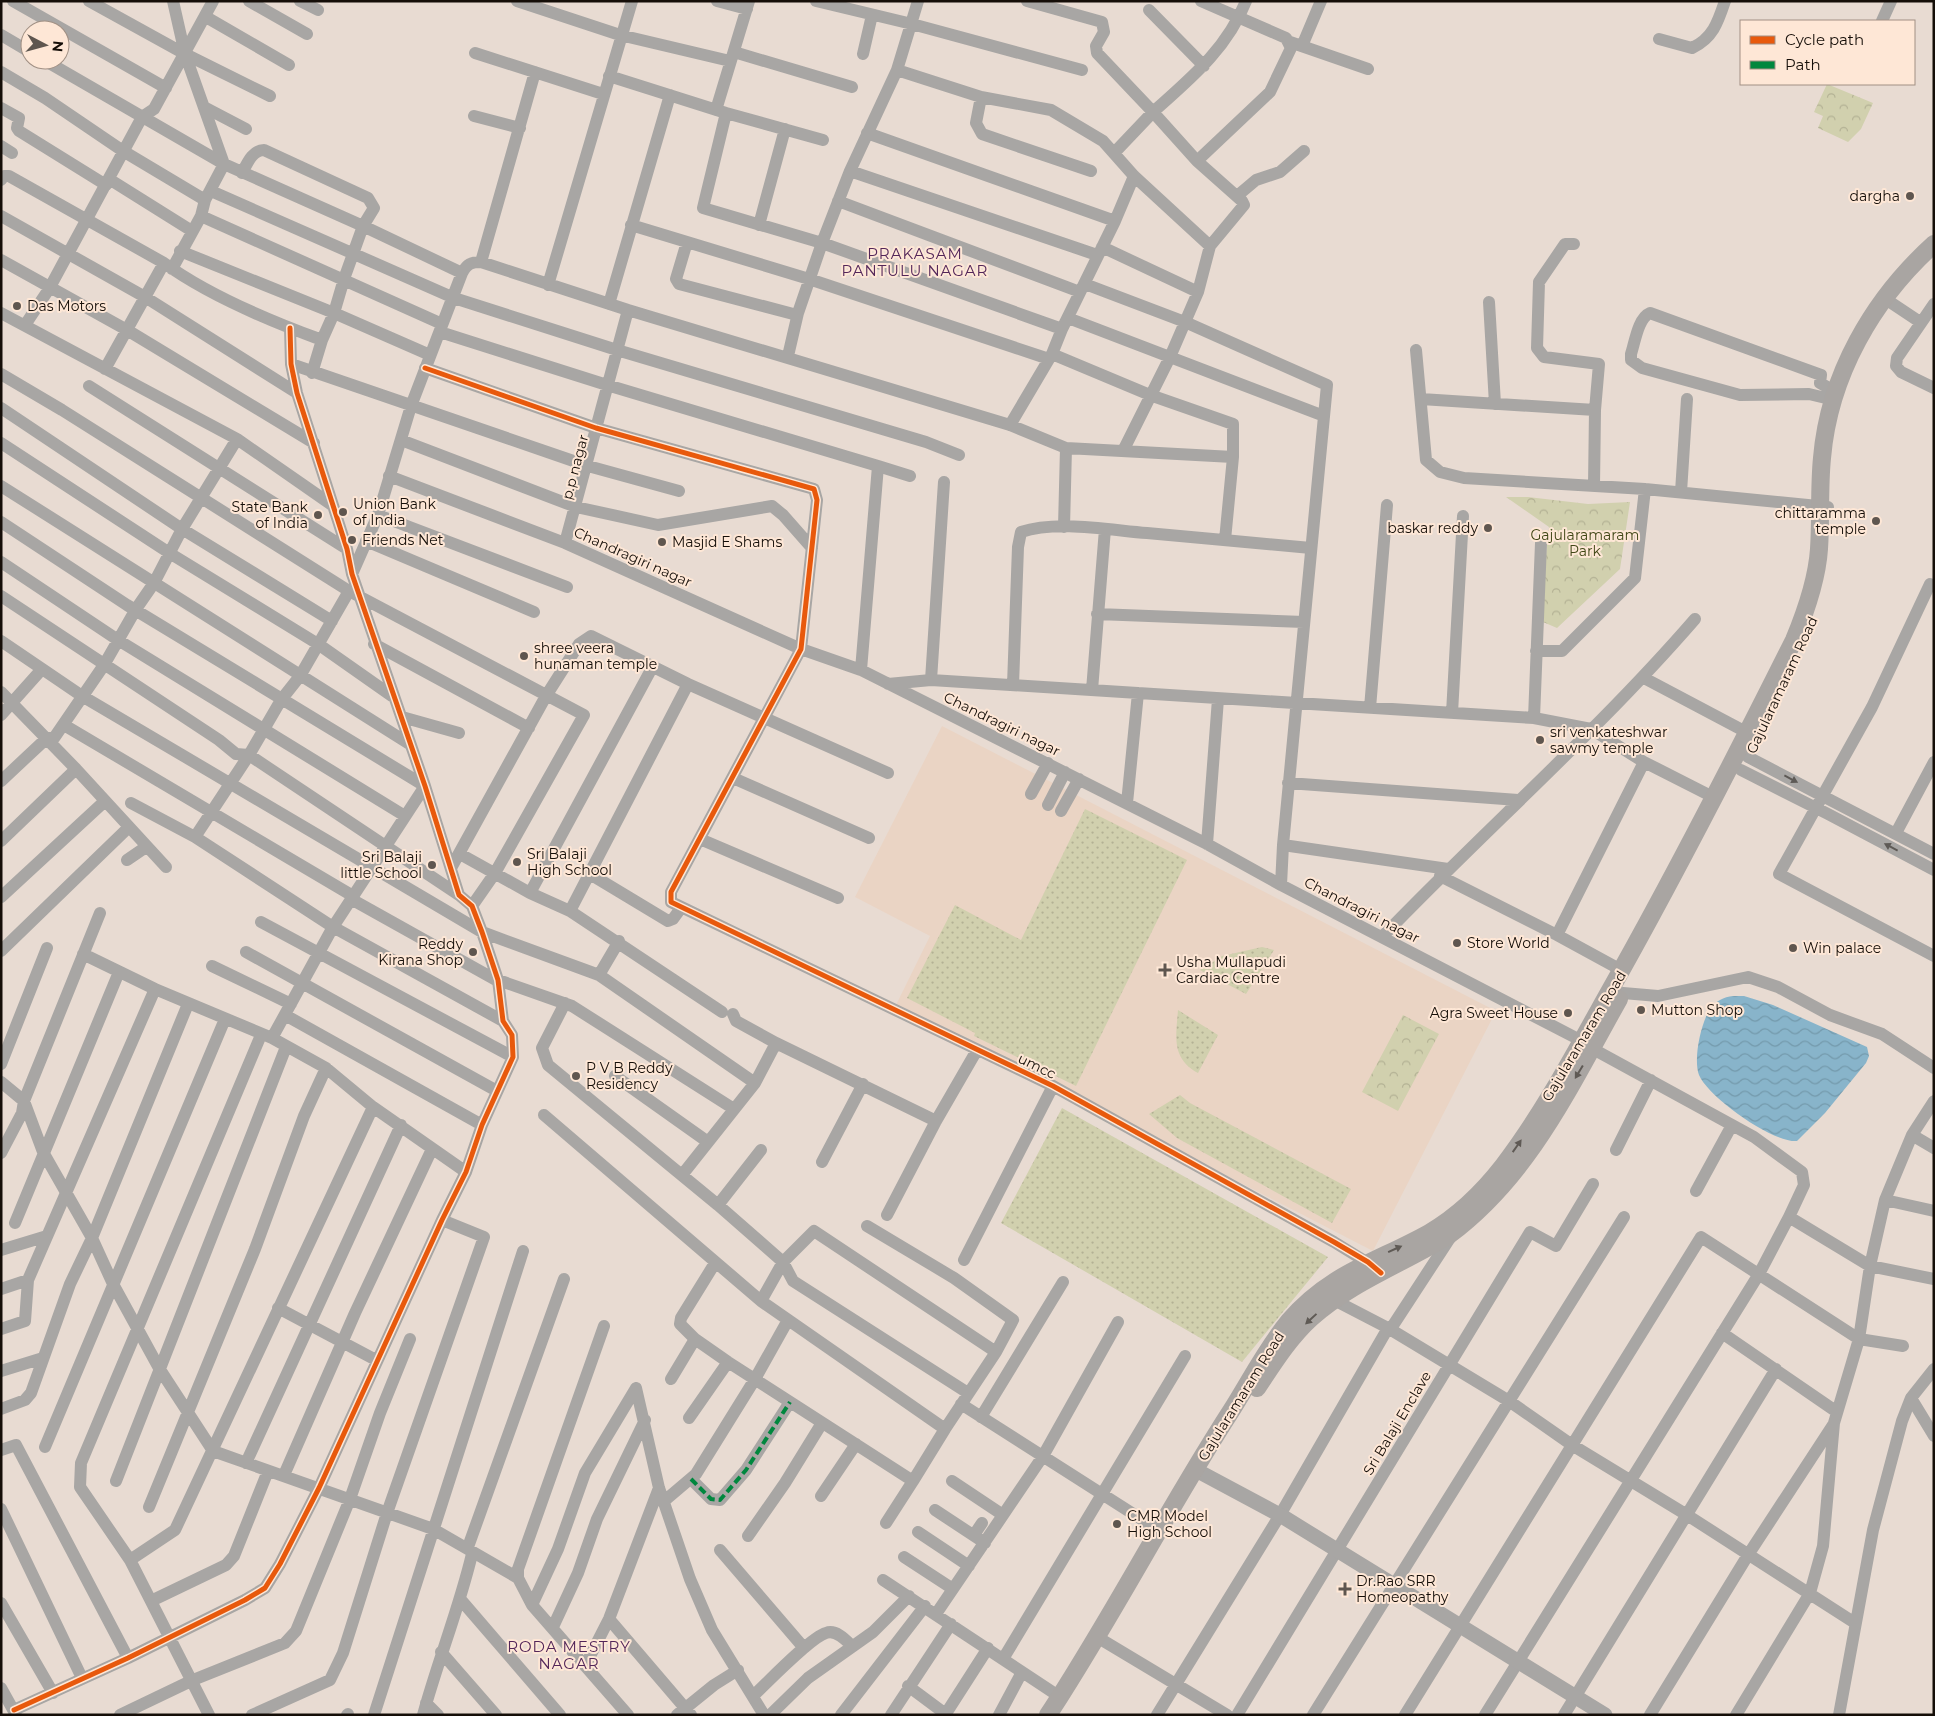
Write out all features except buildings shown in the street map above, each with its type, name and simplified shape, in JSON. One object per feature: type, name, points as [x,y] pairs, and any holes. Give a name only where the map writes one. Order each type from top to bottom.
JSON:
[{"type":"main road","name":"Gajularamaram Road","points":[[1048,1715],[1160,1530],[1199,1471],[1219,1446],[1274,1362],[1310,1319],[1374,1267],[1451,1219],[1477,1197],[1502,1167],[1623,993],[1800,654],[1819,606],[1826,560],[1824,506],[1825,432],[1828,393],[1886,300],[1914,262],[1934,244]]},
{"type":"main road","name":"Gajularamaram Road","points":[[1058,1715],[1262,1358],[1288,1322],[1311,1298],[1374,1267],[1454,1232],[1483,1206],[1535,1146],[1623,971],[1715,798],[1794,640],[1811,595],[1819,551],[1833,434],[1846,390],[1886,300],[1934,255]]},
{"type":"street","points":[[13,1],[166,88]]},
{"type":"street","points":[[89,1],[185,54],[270,96]]},
{"type":"street","points":[[24,325],[49,289],[142,117],[154,109],[206,17],[213,1]]},
{"type":"street","points":[[248,1],[307,34]]},
{"type":"street","points":[[300,1],[318,10]]},
{"type":"street","points":[[517,1],[620,35],[732,57],[852,87]]},
{"type":"street","points":[[548,285],[620,35],[632,1]]},
{"type":"street","points":[[718,1],[748,5],[732,57],[703,208],[822,243],[1170,357],[1324,416]]},
{"type":"street","points":[[816,1],[912,24],[1082,70]]},
{"type":"street","points":[[788,356],[797,315],[822,243],[850,171],[897,70],[918,1]]},
{"type":"street","points":[[1027,1],[1102,22],[1104,32],[1096,46],[1097,53],[1197,161],[1237,196],[1244,205],[1210,246],[1198,292],[1170,357],[1123,451]]},
{"type":"street","points":[[1201,1],[1240,17],[1296,44],[1368,69]]},
{"type":"street","points":[[1114,152],[1153,112],[1204,66],[1240,17],[1246,1]]},
{"type":"street","points":[[1197,161],[1270,92],[1290,53],[1321,1]]},
{"type":"street","points":[[1659,39],[1692,48],[1715,30],[1726,1]]},
{"type":"street","points":[[1882,20],[1891,1]]},
{"type":"street","points":[[105,369],[145,297],[180,251],[201,216],[208,195],[224,164],[185,54],[172,2]]},
{"type":"street","points":[[1149,10],[1204,66]]},
{"type":"street","points":[[863,54],[872,14]]},
{"type":"street","points":[[206,17],[289,65]]},
{"type":"street","points":[[1,35],[20,46]]},
{"type":"street","points":[[475,53],[603,94]]},
{"type":"street","points":[[61,70],[224,164],[363,226],[462,273]]},
{"type":"street","points":[[897,70],[981,97],[1051,110],[1103,141],[1134,176],[1210,246]]},
{"type":"street","points":[[1,72],[45,98],[123,151],[208,195],[354,253],[454,298],[617,350],[926,442],[959,455]]},
{"type":"street","points":[[482,262],[535,72]]},
{"type":"street","points":[[609,76],[721,112],[823,140]]},
{"type":"street","points":[[609,304],[670,96]]},
{"type":"street","points":[[981,97],[976,123],[982,134],[1090,171]]},
{"type":"street","points":[[204,107],[246,129]]},
{"type":"street","points":[[1,108],[19,118],[17,128],[19,131],[192,231]]},
{"type":"street","points":[[474,116],[520,128]]},
{"type":"street","points":[[758,225],[785,130]]},
{"type":"street","points":[[867,133],[1115,221]]},
{"type":"street","points":[[242,173],[252,156],[259,150],[264,150],[368,198],[374,208],[363,226],[312,373]]},
{"type":"street","points":[[1237,196],[1256,180],[1280,172],[1304,151]]},
{"type":"street","points":[[850,171],[1100,251],[1198,292]]},
{"type":"street","points":[[1,180],[4,176],[9,176],[168,266],[186,279],[290,328],[322,340]]},
{"type":"street","points":[[1010,425],[1051,357],[1134,176]]},
{"type":"street","points":[[838,201],[1185,322],[1327,385],[1282,845],[1281,886]]},
{"type":"street","points":[[1,216],[145,297],[298,393]]},
{"type":"street","points":[[201,216],[344,279],[441,328],[607,385],[910,476]]},
{"type":"street","points":[[631,225],[809,279],[1051,357],[1233,424],[1233,457],[1225,540]]},
{"type":"street","points":[[687,242],[676,279],[679,284],[797,315]]},
{"type":"street","points":[[1574,244],[1565,244],[1539,282],[1537,348],[1544,357],[1599,364],[1595,410],[1594,486]]},
{"type":"street","points":[[180,251],[334,313],[430,355]]},
{"type":"street","points":[[1,260],[49,289],[127,330],[314,443]]},
{"type":"street","points":[[352,574],[378,515],[424,368],[454,298],[462,273],[469,264],[482,262],[628,310],[788,356],[1010,425],[1066,448],[1233,457]]},
{"type":"street","points":[[1886,300],[1925,322]]},
{"type":"street","points":[[1489,302],[1495,404]]},
{"type":"street","points":[[1934,304],[1925,322],[1898,358],[1896,366],[1900,372],[1934,388]]},
{"type":"street","name":"p.p nagar","points":[[565,543],[588,466],[607,385],[628,310]]},
{"type":"street","points":[[1,313],[237,439],[332,505]]},
{"type":"street","points":[[1650,313],[1821,375],[1820,383],[1828,393],[1730,393],[1642,368],[1631,360],[1631,354],[1642,321],[1645,315],[1650,313]]},
{"type":"street","points":[[290,328],[292,364],[298,393],[347,549],[354,594],[402,718],[459,895]]},
{"type":"street","points":[[1416,350],[1426,460],[1440,472],[1464,478],[1645,489],[1824,506]]},
{"type":"street","points":[[292,364],[312,373],[588,466],[680,491]]},
{"type":"street","points":[[424,368],[596,428],[814,489],[817,500],[801,649],[671,892],[676,905],[673,919],[668,921],[590,874]]},
{"type":"street","points":[[1,374],[354,594],[584,715],[495,873],[472,906]]},
{"type":"street","points":[[89,386],[347,549]]},
{"type":"street","points":[[1421,399],[1595,410]]},
{"type":"street","points":[[1681,492],[1687,399]]},
{"type":"street","points":[[1,408],[182,529],[332,621]]},
{"type":"street","points":[[1,781],[47,738],[54,738],[64,725],[104,665],[136,609],[154,583],[171,554],[182,529],[237,439]]},
{"type":"street","points":[[401,440],[576,507],[664,526],[772,506],[812,548]]},
{"type":"street","points":[[1,443],[171,554],[318,644],[392,696]]},
{"type":"street","points":[[1064,527],[1066,448]]},
{"type":"street","points":[[861,670],[878,466]]},
{"type":"street","name":"Chandragiri nagar","points":[[389,476],[565,543],[801,649],[861,670],[1207,844],[1281,886],[1382,936],[1587,1045],[1732,1124],[1754,1137],[1802,1172],[1804,1185],[1758,1274],[1485,1715]]},
{"type":"street","points":[[931,680],[944,482]]},
{"type":"street","points":[[1,486],[411,745]]},
{"type":"street","points":[[1536,650],[1562,651],[1635,578],[1645,489]]},
{"type":"street","points":[[1370,708],[1387,505]]},
{"type":"street","points":[[378,515],[567,587]]},
{"type":"street","points":[[1452,713],[1464,516]]},
{"type":"street","points":[[1,522],[281,700],[425,786]]},
{"type":"street","points":[[1013,685],[1018,547],[1021,532],[1032,529],[1064,527],[1105,529],[1311,548]]},
{"type":"street","points":[[1092,690],[1105,529]]},
{"type":"street","points":[[366,541],[534,612]]},
{"type":"street","points":[[1534,718],[1541,543]]},
{"type":"street","points":[[1,562],[118,640],[405,816]]},
{"type":"street","points":[[1934,586],[1930,584],[1876,699],[1778,874],[1934,956]]},
{"type":"street","points":[[195,836],[213,812],[281,700],[300,676],[332,621],[354,594]]},
{"type":"street","points":[[1,596],[219,740],[236,754],[249,755],[368,833],[386,848],[459,895],[472,906],[497,980],[503,1021],[512,1035],[513,1057],[482,1125],[466,1172],[376,1360],[319,1488],[280,1564],[265,1588],[128,1658],[82,1678],[15,1712],[1,1688]]},
{"type":"street","points":[[1098,614],[1304,622]]},
{"type":"street","points":[[1382,936],[1444,872],[1644,678],[1695,619]]},
{"type":"street","points":[[451,868],[546,696],[579,644],[592,636],[688,684],[888,773]]},
{"type":"street","points":[[1,641],[82,696],[231,782],[371,868],[482,932],[599,975],[755,1083]]},
{"type":"street","points":[[374,644],[529,728]]},
{"type":"street","points":[[530,892],[654,666]]},
{"type":"street","points":[[1,715],[42,669]]},
{"type":"street","points":[[1644,678],[1748,733]]},
{"type":"street","points":[[888,684],[931,680],[1534,718],[1591,729],[1644,762],[1715,798]]},
{"type":"street","points":[[570,911],[688,684]]},
{"type":"street","points":[[1,692],[47,738],[128,828],[166,866]]},
{"type":"street","points":[[1127,803],[1138,693]]},
{"type":"street","points":[[1207,844],[1218,698]]},
{"type":"street","points":[[402,718],[459,733]]},
{"type":"street","points":[[64,725],[213,812],[352,898],[497,980],[565,1003],[611,1029],[734,1108]]},
{"type":"street","points":[[1557,935],[1644,762]]},
{"type":"street","points":[[1896,834],[1934,762]]},
{"type":"street","points":[[1031,794],[1048,763]]},
{"type":"street","points":[[1744,763],[1822,795],[1934,854]]},
{"type":"street","points":[[1744,763],[1816,808],[1934,870]]},
{"type":"street","points":[[1,841],[76,769]]},
{"type":"street","points":[[1048,805],[1065,772]]},
{"type":"street","points":[[733,778],[869,838]]},
{"type":"street","points":[[1062,811],[1079,779]]},
{"type":"street","points":[[1288,783],[1518,800]]},
{"type":"street","points":[[209,1715],[193,1680],[130,1560],[80,1487],[81,1463],[137,1328],[266,1036],[288,1009],[333,927],[425,786]]},
{"type":"street","points":[[1,898],[105,801]]},
{"type":"street","points":[[131,803],[195,836],[333,927],[503,1021]]},
{"type":"street","points":[[1,951],[128,828]]},
{"type":"street","points":[[700,839],[838,898]]},
{"type":"street","points":[[1282,845],[1444,872],[1623,971]]},
{"type":"street","points":[[127,860],[146,847]]},
{"type":"street","points":[[460,854],[530,892],[570,911],[619,941],[727,1013],[736,1021],[776,1044],[863,1084],[936,1121]]},
{"type":"street","name":"umcc","points":[[676,905],[1052,1086],[1374,1267]]},
{"type":"street","points":[[1,1153],[22,1113],[24,1101],[100,913]]},
{"type":"street","points":[[261,922],[513,1057]]},
{"type":"street","points":[[599,975],[619,941]]},
{"type":"street","points":[[1,1064],[47,948]]},
{"type":"street","points":[[246,952],[497,1091]]},
{"type":"street","points":[[83,954],[154,989],[266,1036],[326,1068],[373,1107],[466,1172]]},
{"type":"street","points":[[212,966],[288,1009],[482,1125]]},
{"type":"street","points":[[15,1223],[119,972]]},
{"type":"street","points":[[1623,993],[1658,996],[1748,978],[1778,987],[1830,1015],[1882,1034],[1934,1068]]},
{"type":"street","points":[[1,1329],[25,1321],[28,1280],[154,989]]},
{"type":"street","points":[[565,1003],[542,1048],[548,1065],[784,1262],[793,1281],[968,1393]]},
{"type":"street","points":[[1,1409],[25,1400],[30,1393],[70,1284],[92,1238],[188,1004]]},
{"type":"street","points":[[45,1447],[225,1019]]},
{"type":"street","points":[[682,1175],[755,1083],[776,1044]]},
{"type":"street","points":[[116,1481],[286,1047]]},
{"type":"street","points":[[887,1215],[936,1121],[977,1050]]},
{"type":"street","points":[[149,1507],[255,1249],[304,1116],[326,1068]]},
{"type":"street","points":[[615,1076],[708,1142]]},
{"type":"street","points":[[1616,1150],[1651,1080]]},
{"type":"street","points":[[1,1082],[24,1101],[43,1152],[92,1238],[113,1284],[159,1368],[213,1451],[433,1528],[518,1578]]},
{"type":"street","points":[[822,1162],[863,1084]]},
{"type":"street","points":[[964,1260],[1052,1086]]},
{"type":"street","points":[[1736,1715],[1810,1593],[1822,1546],[1836,1418],[1859,1339],[1870,1266],[1885,1200],[1912,1135],[1934,1101]]},
{"type":"street","points":[[130,1560],[175,1530],[373,1107]]},
{"type":"street","points":[[544,1116],[761,1301],[945,1429]]},
{"type":"street","points":[[1696,1191],[1732,1124]]},
{"type":"street","points":[[246,1463],[401,1125]]},
{"type":"street","points":[[1912,1135],[1934,1148]]},
{"type":"street","points":[[284,1475],[342,1342],[432,1149]]},
{"type":"street","points":[[718,1205],[761,1150]]},
{"type":"street","name":"Sri Balaji Enclave","points":[[1238,1715],[1530,1232],[1556,1246],[1593,1184]]},
{"type":"street","points":[[1885,1200],[1934,1211]]},
{"type":"street","points":[[1312,1715],[1624,1217]]},
{"type":"street","points":[[1789,1217],[1870,1266],[1934,1279]]},
{"type":"street","points":[[252,1715],[330,1680],[343,1653],[387,1512],[484,1237],[442,1220]]},
{"type":"street","points":[[867,1226],[954,1278],[1013,1320],[996,1352],[886,1523]]},
{"type":"street","points":[[761,1301],[784,1262],[814,1231],[996,1352]]},
{"type":"street","points":[[1157,1715],[1280,1515],[1389,1329],[1454,1232]]},
{"type":"street","points":[[1,1250],[48,1236]]},
{"type":"street","points":[[1405,1715],[1701,1237],[1859,1339],[1903,1346]]},
{"type":"street","points":[[374,1715],[523,1251]]},
{"type":"street","points":[[715,1263],[681,1318],[680,1324],[695,1338],[728,1362],[913,1481]]},
{"type":"street","points":[[438,1715],[425,1709],[441,1652],[461,1600],[472,1554],[468,1547],[564,1279]]},
{"type":"street","points":[[1,1289],[28,1280]]},
{"type":"street","points":[[981,1417],[1063,1282]]},
{"type":"street","points":[[1334,1300],[1389,1329],[1449,1367],[1509,1401],[1572,1445],[1687,1515],[1855,1623]]},
{"type":"street","points":[[278,1308],[376,1360]]},
{"type":"street","points":[[663,1502],[696,1474],[756,1379],[788,1320]]},
{"type":"street","points":[[936,1614],[955,1577],[982,1533],[1003,1515],[1043,1456],[1118,1322]]},
{"type":"street","points":[[604,1326],[518,1569],[518,1578],[532,1605],[628,1715]]},
{"type":"street","points":[[1722,1333],[1776,1369],[1836,1418]]},
{"type":"street","points":[[671,1379],[695,1338]]},
{"type":"street","points":[[120,1715],[193,1680],[285,1643],[296,1631],[350,1499],[396,1370],[410,1339]]},
{"type":"street","points":[[1003,1659],[1185,1356]]},
{"type":"street","points":[[1,1371],[43,1358]]},
{"type":"street","points":[[689,1418],[728,1362]]},
{"type":"street","points":[[1564,1715],[1776,1369]]},
{"type":"street","points":[[1839,1715],[1873,1530],[1902,1422],[1911,1398],[1931,1374]]},
{"type":"street","points":[[532,1605],[558,1549],[585,1473],[636,1388],[645,1420],[659,1488],[690,1578],[712,1630],[764,1715]]},
{"type":"street","points":[[1911,1398],[1934,1436]]},
{"type":"street","points":[[691,1479],[711,1499],[720,1500],[746,1470],[790,1402]]},
{"type":"street","points":[[961,1404],[1160,1530]]},
{"type":"street","points":[[1650,1715],[1748,1555],[1836,1418]]},
{"type":"street","points":[[553,1627],[578,1573],[597,1520],[645,1420]]},
{"type":"street","points":[[748,1536],[785,1483],[822,1423]]},
{"type":"street","points":[[821,1496],[856,1444]]},
{"type":"street","points":[[1,1450],[16,1445],[128,1658]]},
{"type":"street","points":[[151,1601],[226,1565],[234,1556],[268,1471]]},
{"type":"street","points":[[1199,1471],[1280,1515],[1605,1715]]},
{"type":"street","points":[[952,1481],[1003,1515]]},
{"type":"street","points":[[585,1666],[609,1619],[659,1488]]},
{"type":"street","points":[[1,1509],[82,1678]]},
{"type":"street","points":[[934,1510],[982,1533]]},
{"type":"street","points":[[918,1532],[955,1577]]},
{"type":"street","points":[[720,1550],[804,1648]]},
{"type":"street","points":[[904,1557],[955,1577]]},
{"type":"street","points":[[883,1580],[1060,1696]]},
{"type":"street","points":[[770,1715],[808,1678],[873,1632],[909,1596]]},
{"type":"street","points":[[461,1600],[560,1715]]},
{"type":"street","points":[[1,1603],[54,1693]]},
{"type":"street","points":[[841,1715],[925,1606]]},
{"type":"street","points":[[609,1619],[685,1712],[714,1685],[738,1670]]},
{"type":"street","points":[[892,1715],[908,1686],[951,1624]]},
{"type":"street","points":[[753,1696],[804,1648],[825,1633],[834,1632],[852,1646]]},
{"type":"street","points":[[1102,1640],[1226,1715]]},
{"type":"street","points":[[908,1686],[946,1715],[988,1648]]},
{"type":"street","points":[[441,1652],[496,1715]]},
{"type":"street","points":[[998,1715],[1022,1672]]},
{"type":"shaded area","name":"Usha Mullapudi Cardiac Centre","points":[[942,726],[1496,1011],[1373,1251],[896,1005],[930,936],[855,897]]},
{"type":"green space","points":[[1827,85],[1873,103],[1861,129],[1848,142],[1818,128],[1823,116],[1814,112]]},
{"type":"green space","name":"Gajularamaram Park","points":[[1506,497],[1528,497],[1588,504],[1630,502],[1620,569],[1557,628],[1543,622],[1542,593],[1549,527]]},
{"type":"green space","points":[[1085,809],[1187,860],[1076,1086],[974,1036],[975,1033],[907,998],[955,905],[1021,940]]},
{"type":"green space","points":[[1262,947],[1274,950],[1246,994],[1200,970],[1222,956]]},
{"type":"green space","points":[[1178,1010],[1218,1035],[1198,1073],[1183,1061],[1179,1054],[1176,1038]]},
{"type":"green space","points":[[1403,1015],[1439,1034],[1398,1111],[1362,1092]]},
{"type":"green space","points":[[1180,1095],[1190,1103],[1351,1189],[1332,1223],[1177,1138],[1149,1114]]},
{"type":"green space","points":[[1062,1108],[1328,1257],[1242,1362],[1001,1223]]},
{"type":"water","points":[[1744,996],[1773,1005],[1867,1047],[1869,1056],[1866,1063],[1825,1113],[1797,1141],[1786,1140],[1773,1135],[1728,1107],[1705,1085],[1699,1075],[1697,1051],[1707,1015],[1712,1006],[1717,1002],[1723,998]]},
{"type":"marked path","points":[[691,1479],[711,1499],[720,1500],[746,1470],[790,1402]]},
{"type":"cycle path","points":[[14,1710],[128,1658],[245,1600],[265,1588],[280,1564],[319,1488],[442,1220],[466,1172],[482,1125],[513,1057],[512,1035],[503,1021],[498,980],[472,906],[459,895],[425,786],[352,574],[347,549],[297,393],[291,364],[290,328]]},
{"type":"cycle path","points":[[425,368],[596,428],[814,489],[817,500],[801,649],[671,892],[671,902],[1053,1086],[1334,1242],[1368,1262],[1381,1273]]},
{"type":"place","name":"dargha","points":[[1910,196]]},
{"type":"place","name":"Das Motors","points":[[17,306]]},
{"type":"place","name":"Union Bank of India","points":[[343,512]]},
{"type":"place","name":"State Bank of India","points":[[318,515]]},
{"type":"place","name":"chittaramma temple","points":[[1876,521]]},
{"type":"place","name":"baskar reddy","points":[[1488,528]]},
{"type":"place","name":"Friends Net","points":[[352,540]]},
{"type":"place","name":"Masjid E Shams","points":[[662,542]]},
{"type":"place","name":"shree veera hunaman temple","points":[[524,656]]},
{"type":"place","name":"sri venkateshwar sawmy temple","points":[[1540,740]]},
{"type":"place","name":"Sri Balaji High School","points":[[517,862]]},
{"type":"place","name":"Sri Balaji little School","points":[[432,865]]},
{"type":"place","name":"Store World","points":[[1457,943]]},
{"type":"place","name":"Win palace","points":[[1793,948]]},
{"type":"place","name":"Reddy Kirana Shop","points":[[473,952]]},
{"type":"place","name":"Usha Mullapudi Cardiac Centre","points":[[1165,970]]},
{"type":"place","name":"Mutton Shop","points":[[1641,1010]]},
{"type":"place","name":"Agra Sweet House","points":[[1568,1013]]},
{"type":"place","name":"P V B Reddy Residency","points":[[576,1076]]},
{"type":"place","name":"CMR Model High School","points":[[1117,1524]]},
{"type":"place","name":"Dr.Rao SRR Homeopathy","points":[[1345,1589]]},
{"type":"district","name":"PRAKASAM PANTULU NAGAR","points":[[915,262]]},
{"type":"district","name":"RODA MESTRY NAGAR","points":[[569,1654]]}]
